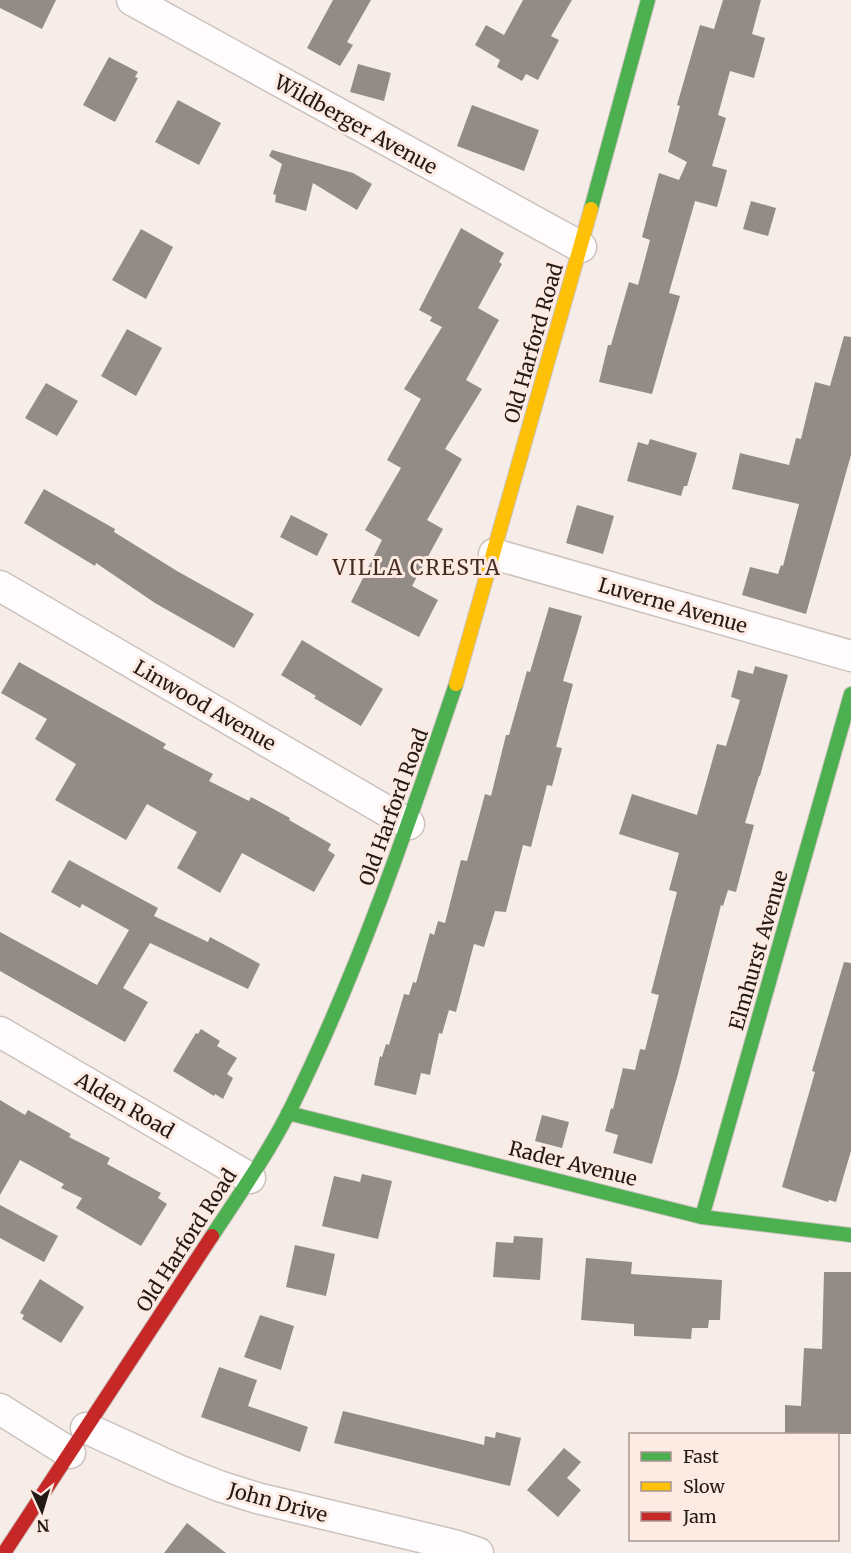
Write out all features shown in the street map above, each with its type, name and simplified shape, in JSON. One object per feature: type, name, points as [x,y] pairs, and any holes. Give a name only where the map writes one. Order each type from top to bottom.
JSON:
[{"type":"street","name":"Wildberger Avenue","points":[[132,0],[581,247]]},
{"type":"street","name":"Old Harford Road","points":[[4,1553],[250,1178],[288,1113],[346,986],[409,824],[457,681],[581,247],[648,0]]},
{"type":"street","name":"Luverne Avenue","points":[[494,554],[851,656]]},
{"type":"street","name":"Linwood Avenue","points":[[0,586],[409,824]]},
{"type":"street","name":"Elmhurst Avenue","points":[[702,1216],[851,694]]},
{"type":"street","name":"Alden Road","points":[[0,1032],[250,1178]]},
{"type":"street","name":"Rader Avenue","points":[[288,1113],[702,1216],[851,1235]]},
{"type":"street","points":[[0,1409],[70,1453]]},
{"type":"street","name":"John Drive","points":[[86,1428],[219,1486],[257,1498],[454,1545],[478,1553]]},
{"type":"building","points":[[0,0],[56,0],[42,29],[0,8]]},
{"type":"building","points":[[333,0],[371,0],[347,42],[353,45],[340,66],[307,48]]},
{"type":"building","points":[[523,0],[572,0],[551,36],[559,40],[538,80],[526,74],[522,81],[497,67],[500,60],[475,45],[486,25],[504,35]]},
{"type":"building","points":[[723,0],[761,0],[752,34],[765,38],[754,78],[730,71],[718,115],[726,118],[712,166],[727,170],[717,207],[695,201],[669,293],[680,296],[652,394],[599,382],[608,345],[611,345],[629,282],[638,285],[650,240],[642,237],[659,173],[679,180],[687,162],[668,152],[680,106],[677,105],[700,25],[714,29]]},
{"type":"building","points":[[109,57],[138,72],[135,77],[138,78],[115,122],[83,105]]},
{"type":"building","points":[[358,64],[391,73],[384,101],[350,92]]},
{"type":"building","points":[[178,100],[221,123],[199,165],[155,142]]},
{"type":"building","points":[[472,105],[539,130],[524,171],[457,146]]},
{"type":"building","points":[[272,150],[353,173],[372,184],[357,210],[313,183],[306,211],[275,202],[276,195],[273,194],[282,164],[269,156]]},
{"type":"building","points":[[751,201],[776,208],[768,236],[743,229]]},
{"type":"building","points":[[461,228],[504,253],[499,262],[502,264],[478,308],[499,320],[466,380],[482,389],[445,449],[462,459],[427,520],[443,529],[412,586],[438,600],[419,637],[351,602],[382,540],[365,530],[401,468],[387,460],[421,399],[404,389],[442,327],[430,321],[432,317],[419,310]]},
{"type":"building","points":[[141,229],[173,247],[146,299],[112,280]]},
{"type":"building","points":[[127,329],[162,348],[136,396],[101,376]]},
{"type":"building","points":[[844,336],[851,337],[851,455],[806,614],[742,595],[750,567],[778,574],[781,565],[783,566],[799,504],[732,489],[740,453],[789,465],[796,438],[801,439],[815,382],[830,386]]},
{"type":"building","points":[[46,383],[78,401],[57,436],[25,418]]},
{"type":"building","points":[[650,439],[697,453],[687,486],[684,486],[681,496],[627,481],[638,442],[648,445]]},
{"type":"building","points":[[44,489],[115,529],[114,532],[177,571],[254,614],[234,648],[155,603],[96,563],[95,566],[24,523]]},
{"type":"building","points":[[577,505],[614,516],[603,554],[566,543]]},
{"type":"building","points":[[291,515],[328,534],[317,556],[280,537]]},
{"type":"building","points":[[549,607],[582,616],[563,681],[573,684],[556,747],[562,748],[552,786],[547,785],[531,847],[523,845],[506,912],[495,911],[484,947],[474,944],[456,1012],[449,1010],[442,1034],[439,1033],[430,1075],[421,1073],[416,1095],[374,1085],[380,1056],[382,1057],[386,1044],[389,1045],[404,994],[409,995],[413,982],[416,983],[430,933],[434,935],[438,921],[445,923],[461,860],[467,861],[485,794],[491,796],[506,735],[509,735],[527,671],[530,672]]},
{"type":"building","points":[[302,640],[383,689],[361,726],[281,675]]},
{"type":"building","points":[[19,662],[166,744],[163,748],[213,774],[209,781],[249,801],[251,797],[331,844],[328,850],[335,855],[314,892],[242,853],[220,893],[177,868],[197,832],[147,804],[126,840],[55,800],[76,764],[35,739],[47,719],[1,693]]},
{"type":"building","points":[[755,666],[788,675],[745,823],[754,825],[736,892],[728,890],[723,906],[721,905],[678,1074],[652,1164],[613,1153],[618,1135],[605,1131],[623,1068],[635,1070],[640,1049],[645,1050],[659,995],[651,993],[677,892],[669,890],[679,853],[619,834],[632,794],[697,815],[717,744],[726,746],[740,700],[731,697],[738,670],[753,674]]},
{"type":"building","points":[[69,860],[158,908],[154,916],[208,942],[210,937],[260,964],[248,989],[150,943],[123,988],[148,1002],[125,1042],[0,971],[0,932],[97,985],[129,930],[82,904],[80,908],[51,892]]},
{"type":"building","points":[[844,962],[851,963],[851,1151],[836,1202],[829,1200],[828,1202],[782,1187],[815,1072],[812,1071]]},
{"type":"building","points":[[201,1029],[220,1041],[217,1046],[237,1058],[227,1074],[233,1078],[223,1099],[173,1071],[196,1033],[198,1034]]},
{"type":"building","points":[[0,1100],[25,1115],[28,1110],[71,1134],[69,1137],[110,1158],[107,1164],[161,1193],[158,1198],[167,1204],[141,1246],[76,1208],[82,1198],[61,1188],[64,1184],[20,1160],[0,1195]]},
{"type":"building","points":[[542,1115],[569,1122],[562,1148],[535,1141]]},
{"type":"building","points":[[362,1174],[392,1181],[378,1239],[322,1226],[334,1176],[360,1182]]},
{"type":"building","points":[[0,1205],[58,1236],[44,1262],[0,1238]]},
{"type":"building","points":[[514,1236],[543,1238],[540,1280],[493,1277],[496,1242],[513,1243]]},
{"type":"building","points":[[295,1245],[335,1254],[326,1296],[286,1287]]},
{"type":"building","points":[[586,1258],[632,1262],[631,1274],[722,1280],[720,1320],[709,1320],[708,1328],[692,1328],[691,1339],[634,1336],[634,1324],[581,1320]]},
{"type":"building","points":[[824,1272],[851,1272],[851,1434],[785,1433],[785,1405],[801,1406],[804,1348],[822,1349]]},
{"type":"building","points":[[40,1279],[84,1307],[61,1343],[22,1319],[24,1315],[20,1313]]},
{"type":"building","points":[[260,1315],[294,1326],[281,1370],[244,1357]]},
{"type":"building","points":[[219,1367],[257,1380],[248,1406],[308,1427],[300,1452],[201,1417]]},
{"type":"building","points":[[343,1411],[484,1445],[485,1436],[495,1438],[496,1432],[521,1438],[510,1486],[334,1443]]},
{"type":"building","points":[[564,1448],[581,1462],[567,1478],[581,1490],[558,1517],[527,1490]]},
{"type":"building","points":[[187,1523],[226,1553],[164,1553]]},
{"type":"traffic: fast","points":[[591,209],[648,0]]},
{"type":"traffic: fast","points":[[212,1236],[252,1175],[289,1112],[337,1008],[380,901],[456,684]]},
{"type":"traffic: fast","points":[[702,1217],[851,694]]},
{"type":"traffic: fast","points":[[288,1113],[702,1217],[851,1235]]},
{"type":"traffic: slow","points":[[456,684],[591,209]]},
{"type":"traffic: jam","points":[[4,1553],[212,1236]]},
{"type":"district","name":"VILLA CRESTA","points":[[417,567]]}]
